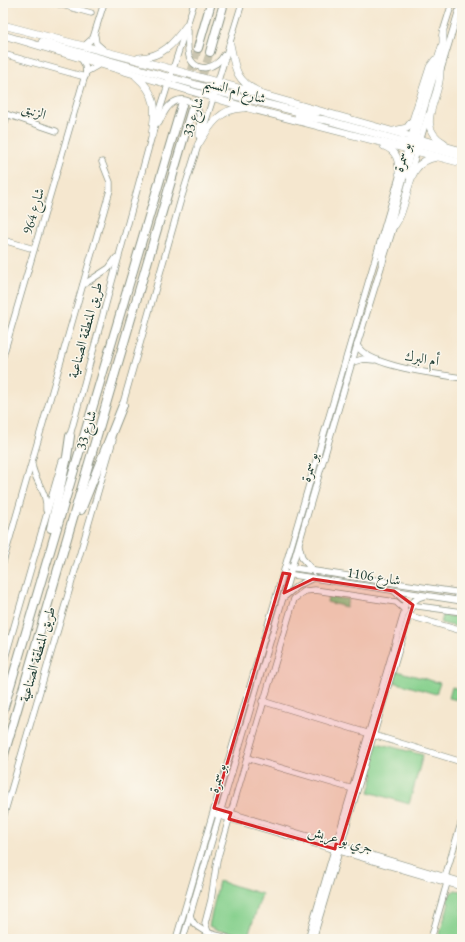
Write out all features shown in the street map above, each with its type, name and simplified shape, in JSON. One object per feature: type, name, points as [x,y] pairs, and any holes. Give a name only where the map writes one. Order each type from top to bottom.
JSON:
[{"type":"highway","points":[[198,48],[211,3]]},
{"type":"highway","points":[[210,52],[224,3]]},
{"type":"highway","name":"شارع 33","points":[[3,710],[182,105]]},
{"type":"highway","name":"شارع 33","points":[[3,758],[192,109]]},
{"type":"highway","points":[[65,548],[123,405]]},
{"type":"highway","points":[[45,566],[48,542],[67,457],[70,436]]},
{"type":"main road","name":"شارع ام السنيم","points":[[3,25],[132,59],[248,108],[352,134],[459,150]]},
{"type":"main road","points":[[132,59],[151,57],[163,52],[173,45],[188,25]]},
{"type":"main road","points":[[382,263],[384,249],[444,43],[444,32]]},
{"type":"main road","name":"شارع ام السنيم","points":[[3,35],[134,74],[218,83],[324,111],[382,129],[438,157],[462,163]]},
{"type":"main road","points":[[18,39],[52,44],[172,77]]},
{"type":"main road","points":[[230,44],[235,67],[241,79],[251,88],[272,98]]},
{"type":"main road","points":[[382,129],[397,131],[409,126],[413,120],[430,67],[435,60]]},
{"type":"main road","points":[[440,72],[441,81],[429,120],[429,128],[435,137],[459,150]]},
{"type":"main road","points":[[134,74],[146,85],[153,98],[155,111],[152,135]]},
{"type":"main road","points":[[214,94],[305,113],[324,111]]},
{"type":"main road","points":[[198,145],[209,126],[223,113],[237,108],[248,108]]},
{"type":"main road","points":[[268,113],[326,120],[462,156]]},
{"type":"main road","points":[[352,134],[363,140],[385,146],[394,152],[398,161],[399,173]]},
{"type":"main road","points":[[394,224],[400,217],[415,168],[426,159],[438,157]]},
{"type":"street","points":[[55,3],[91,13]]},
{"type":"street","points":[[84,46],[89,43],[95,35],[104,3]]},
{"type":"street","name":"طريق المنطقة الصناعية","points":[[3,665],[70,436],[152,135],[172,77],[194,3]]},
{"type":"street","points":[[188,25],[189,56],[193,63],[206,68],[214,66],[221,60],[230,44],[242,3]]},
{"type":"street","name":"بو سمرة","points":[[183,939],[357,345],[394,224],[435,60],[452,3]]},
{"type":"street","name":"بو سمرة","points":[[176,939],[364,298],[399,173],[414,144],[440,72],[461,3]]},
{"type":"street","points":[[95,35],[96,42],[105,51]]},
{"type":"street","name":"شارع 33","points":[[123,405],[179,206],[230,44]]},
{"type":"street","points":[[3,54],[85,74],[100,64]]},
{"type":"street","points":[[81,58],[85,65],[85,74]]},
{"type":"street","name":"شارع 964","points":[[3,356],[85,74]]},
{"type":"street","points":[[152,135],[170,104],[177,101],[186,100],[194,104],[199,114],[198,145]]},
{"type":"street","points":[[3,130],[5,114]]},
{"type":"street","name":"الزنبق","points":[[5,114],[56,131]]},
{"type":"street","name":"طريق المنطقة الصناعية","points":[[3,562],[110,190],[110,182],[102,162]]},
{"type":"street","points":[[3,240],[34,249]]},
{"type":"street","points":[[83,285],[109,268],[119,252]]},
{"type":"street","name":"أم البرك","points":[[357,345],[363,354],[388,365],[462,378]]},
{"type":"street","name":"أم البرك","points":[[353,362],[363,359],[378,361]]},
{"type":"street","name":"طريق المنطقة الصناعية","points":[[3,818],[123,405]]},
{"type":"street","points":[[31,462],[36,479],[46,496],[44,526]]},
{"type":"street","points":[[299,542],[302,558],[315,572]]},
{"type":"street","name":"شارع 1106","points":[[285,566],[315,572],[461,593]]},
{"type":"street","name":"شارع 1106","points":[[283,573],[424,596],[460,600]]},
{"type":"street","points":[[283,598],[297,586],[313,579]]},
{"type":"street","points":[[450,591],[462,582]]},
{"type":"street","points":[[460,600],[462,582]]},
{"type":"street","points":[[208,932],[205,923],[229,816],[247,758],[262,701],[293,602],[302,593],[315,590],[390,601],[405,607],[413,605],[462,612]]},
{"type":"street","points":[[313,939],[371,735],[405,607],[403,598],[394,591]]},
{"type":"street","points":[[308,939],[338,848],[353,789],[413,605],[416,599],[424,596]]},
{"type":"street","points":[[410,616],[462,632]]},
{"type":"street","points":[[3,646],[15,623]]},
{"type":"street","points":[[262,701],[462,762]]},
{"type":"street","points":[[247,758],[353,789]]},
{"type":"street","points":[[224,798],[229,816]]},
{"type":"street","name":"جري بو عريش","points":[[213,811],[448,881],[462,887]]},
{"type":"street","points":[[216,826],[229,816]]},
{"type":"street","points":[[434,939],[462,820]]},
{"type":"street","points":[[431,939],[448,881]]},
{"type":"street","name":"جري بو عريش","points":[[448,881],[462,882]]},
{"type":"street","points":[[190,915],[196,926],[208,932],[232,939]]},
{"type":"highlighted area","points":[[283,573],[290,574],[284,593],[313,579],[394,591],[413,605],[340,846],[336,844],[335,849],[229,819],[231,813],[214,808]]},
{"type":"green space","points":[[328,597],[349,599],[346,607],[327,602]]},
{"type":"green space","points":[[443,615],[462,618],[461,628],[441,623]]},
{"type":"green space","points":[[397,671],[440,683],[436,694],[394,682]]},
{"type":"green space","points":[[452,687],[462,690],[462,701],[449,698]]},
{"type":"green space","points":[[377,743],[423,755],[409,804],[369,792],[374,775],[366,773],[374,746]]},
{"type":"green space","points":[[219,881],[262,894],[248,936],[217,930],[209,926]]},
{"type":"green space","points":[[455,890],[462,891],[462,939],[438,939],[449,903],[447,902],[450,894]]},
{"type":"tunnel","points":[[182,105],[198,48]]},
{"type":"tunnel","points":[[192,109],[210,52]]}]
